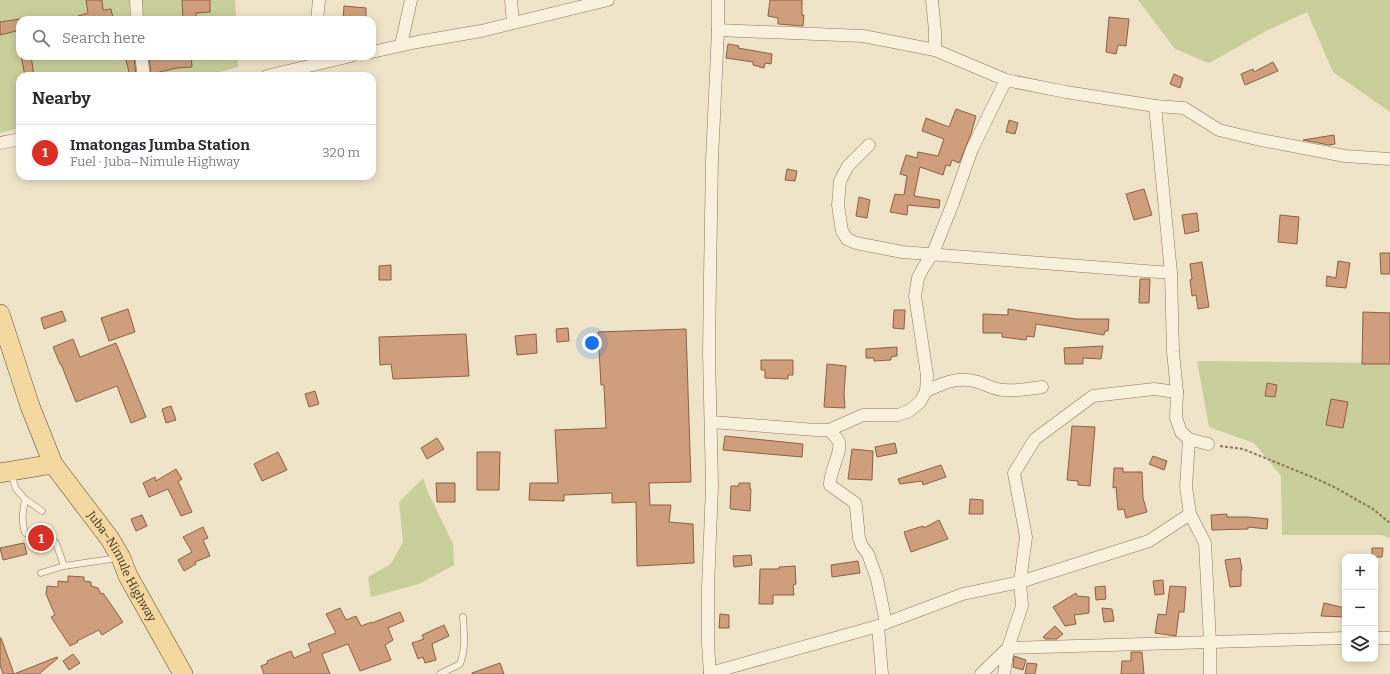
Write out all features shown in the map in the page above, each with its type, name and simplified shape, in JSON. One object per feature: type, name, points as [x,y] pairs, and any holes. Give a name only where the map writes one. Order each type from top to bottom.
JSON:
[{"type":"main road","name":"Juba–Nimule Highway","points":[[0,314],[30,406],[53,464],[110,539],[121,558],[128,576],[183,674]]},
{"type":"main road","points":[[5,472],[53,464]]},
{"type":"street","points":[[136,0],[137,16]]},
{"type":"street","points":[[317,16],[319,0]]},
{"type":"street","points":[[402,45],[411,0]]},
{"type":"street","points":[[511,0],[513,23]]},
{"type":"street","points":[[376,51],[481,31],[606,0]]},
{"type":"street","points":[[718,0],[712,160],[709,354],[712,486],[708,588],[708,644],[710,674],[882,625],[963,594],[1020,582],[1149,541],[1190,514]]},
{"type":"street","points":[[932,0],[935,50]]},
{"type":"street","points":[[718,30],[863,36],[935,50],[1006,80],[1066,92],[1154,106],[1184,108],[1219,130],[1256,139],[1345,156],[1390,159]]},
{"type":"street","points":[[142,60],[143,72]]},
{"type":"street","points":[[279,72],[316,60]]},
{"type":"street","points":[[711,422],[829,430],[862,415],[898,416],[909,411],[920,402],[926,391],[927,375],[915,296],[918,278],[933,254],[972,149],[1006,80]]},
{"type":"street","points":[[1154,106],[1172,273],[1173,352],[1177,392],[1176,418],[1181,432],[1189,439],[1208,444]]},
{"type":"street","points":[[0,143],[16,140]]},
{"type":"street","points":[[869,145],[848,166],[840,181],[838,205],[842,231],[847,239],[856,244],[902,252],[1172,273]]},
{"type":"street","points":[[926,391],[950,380],[967,380],[1004,390],[1042,387]]},
{"type":"street","points":[[1004,674],[1008,648],[1022,606],[1020,582],[1026,537],[1014,473],[1035,439],[1093,396],[1154,390],[1177,392]]},
{"type":"street","points":[[829,430],[839,443],[830,485],[855,503],[858,538],[868,554],[877,579],[882,625],[882,674]]},
{"type":"street","points":[[1189,439],[1186,487],[1190,514],[1205,542],[1210,642],[1210,674]]},
{"type":"street","points":[[981,674],[1008,648],[1342,638]]},
{"type":"street","points":[[1378,638],[1390,638]]},
{"type":"lane","points":[[5,472],[16,489],[25,499],[42,511]]},
{"type":"lane","points":[[25,499],[22,518],[25,533]]},
{"type":"lane","points":[[56,543],[64,566]]},
{"type":"lane","points":[[41,573],[64,566],[121,558]]},
{"type":"lane","points":[[440,674],[460,664],[464,654],[465,643],[463,617]]},
{"type":"path","points":[[1208,444],[1243,450],[1317,479],[1373,509],[1390,523]]},
{"type":"green space","points":[[0,0],[235,0],[236,16],[16,16],[16,60],[238,60],[238,67],[220,72],[16,72],[16,129],[0,133]]},
{"type":"green space","points":[[1138,0],[1390,0],[1390,112],[1333,72],[1307,12],[1266,31],[1209,63],[1175,49]]},
{"type":"green space","points":[[1197,361],[1390,363],[1390,538],[1382,535],[1282,535],[1281,476],[1254,443],[1209,427]]},
{"type":"green space","points":[[423,478],[427,490],[453,544],[454,565],[419,584],[371,597],[368,577],[391,564],[403,542],[399,502]]},
{"type":"building","points":[[86,0],[102,0],[103,10],[111,9],[113,16],[78,16],[88,13]]},
{"type":"building","points":[[182,0],[210,0],[210,12],[196,13],[196,16],[183,16]]},
{"type":"building","points":[[770,0],[802,0],[802,15],[804,15],[803,26],[778,24],[778,18],[768,16]]},
{"type":"building","points":[[344,6],[366,8],[366,16],[343,16]]},
{"type":"building","points":[[1109,17],[1129,19],[1126,46],[1118,45],[1116,54],[1106,52]]},
{"type":"building","points":[[16,20],[16,31],[0,35],[0,22]]},
{"type":"building","points":[[728,44],[739,46],[738,48],[772,54],[771,64],[765,63],[764,68],[753,65],[753,62],[726,58]]},
{"type":"building","points":[[22,60],[32,60],[33,72],[24,72]]},
{"type":"building","points":[[126,60],[134,60],[136,72],[129,72]]},
{"type":"building","points":[[149,60],[191,60],[192,67],[151,72]]},
{"type":"building","points":[[1273,62],[1278,71],[1245,85],[1241,74],[1253,69],[1254,72]]},
{"type":"building","points":[[1174,74],[1183,78],[1180,88],[1170,84]]},
{"type":"building","points":[[956,109],[976,116],[971,134],[960,161],[959,163],[952,160],[950,166],[946,165],[943,175],[920,167],[914,196],[940,200],[939,208],[908,205],[907,215],[890,212],[895,194],[904,195],[907,176],[900,174],[906,155],[917,158],[918,152],[938,156],[944,139],[922,131],[926,118],[949,127]]},
{"type":"building","points":[[1009,120],[1018,123],[1015,134],[1006,132]]},
{"type":"building","points":[[1334,135],[1335,144],[1329,145],[1303,140]]},
{"type":"building","points":[[787,169],[797,171],[795,181],[785,180]]},
{"type":"building","points":[[1144,189],[1152,215],[1134,220],[1126,194]]},
{"type":"building","points":[[859,197],[870,200],[867,218],[856,216]]},
{"type":"building","points":[[1197,213],[1199,231],[1185,234],[1182,215]]},
{"type":"building","points":[[1280,215],[1299,217],[1297,244],[1278,242]]},
{"type":"building","points":[[1380,253],[1390,253],[1390,274],[1381,274]]},
{"type":"building","points":[[1338,261],[1350,263],[1346,288],[1326,286],[1327,276],[1336,278]]},
{"type":"building","points":[[1202,262],[1209,307],[1198,309],[1196,295],[1192,296],[1190,264]]},
{"type":"building","points":[[391,265],[391,280],[379,280],[379,266]]},
{"type":"building","points":[[1140,279],[1150,279],[1149,303],[1139,303]]},
{"type":"building","points":[[128,309],[135,332],[109,341],[101,318]]},
{"type":"building","points":[[1008,309],[1076,319],[1109,319],[1108,331],[1105,331],[1104,335],[1036,324],[1034,337],[1027,336],[1026,340],[1002,337],[1002,333],[983,333],[983,314],[1008,315]]},
{"type":"building","points":[[894,310],[905,310],[904,329],[893,328]]},
{"type":"building","points":[[62,311],[66,321],[44,329],[41,318]]},
{"type":"building","points":[[1363,312],[1390,313],[1390,364],[1362,364]]},
{"type":"building","points":[[568,328],[569,341],[557,342],[556,329]]},
{"type":"building","points":[[686,329],[691,482],[649,483],[650,505],[671,505],[669,522],[693,524],[694,563],[637,566],[636,502],[612,503],[612,493],[564,495],[564,501],[529,500],[530,483],[558,483],[555,430],[606,428],[604,385],[601,385],[598,332]]},
{"type":"building","points":[[466,334],[469,376],[393,379],[391,364],[380,365],[379,337]]},
{"type":"building","points":[[536,334],[537,353],[517,355],[515,336]]},
{"type":"building","points":[[73,339],[80,357],[116,343],[146,417],[131,423],[117,386],[76,402],[53,347]]},
{"type":"building","points":[[1103,346],[1101,359],[1083,358],[1083,364],[1065,364],[1064,348]]},
{"type":"building","points":[[897,347],[897,356],[891,357],[891,360],[874,361],[874,358],[866,358],[866,349]]},
{"type":"building","points":[[761,360],[793,360],[793,375],[788,375],[788,379],[765,378],[765,370],[761,370]]},
{"type":"building","points":[[827,364],[846,366],[844,393],[845,408],[824,407]]},
{"type":"building","points":[[1267,383],[1277,385],[1275,397],[1265,396]]},
{"type":"building","points":[[315,391],[319,404],[309,407],[305,394]]},
{"type":"building","points":[[1331,399],[1348,402],[1343,428],[1326,425]]},
{"type":"building","points":[[171,406],[176,420],[166,423],[162,409]]},
{"type":"building","points":[[1072,426],[1095,427],[1090,486],[1078,485],[1078,481],[1067,480]]},
{"type":"building","points":[[725,436],[803,444],[802,457],[723,450]]},
{"type":"building","points":[[437,438],[444,449],[427,459],[421,448]]},
{"type":"building","points":[[895,443],[897,453],[877,457],[875,447]]},
{"type":"building","points":[[852,449],[873,451],[872,480],[848,479]]},
{"type":"building","points":[[278,452],[287,470],[262,481],[254,464]]},
{"type":"building","points":[[477,452],[500,452],[499,490],[477,490]]},
{"type":"building","points":[[1153,456],[1167,461],[1164,470],[1149,464]]},
{"type":"building","points":[[941,465],[946,477],[923,485],[922,481],[900,484],[898,479]]},
{"type":"building","points":[[1114,468],[1123,468],[1123,472],[1142,472],[1143,498],[1147,512],[1126,518],[1124,509],[1118,510],[1116,487],[1113,488]]},
{"type":"building","points":[[176,469],[182,479],[178,481],[192,512],[181,516],[168,489],[149,497],[143,483],[155,477],[156,481]]},
{"type":"building","points":[[436,483],[455,483],[455,502],[437,502]]},
{"type":"building","points":[[739,483],[750,483],[750,511],[730,508],[731,486],[739,486]]},
{"type":"building","points":[[970,499],[983,500],[983,514],[969,514]]},
{"type":"building","points":[[1227,514],[1227,517],[1268,519],[1267,529],[1248,527],[1248,529],[1212,530],[1211,515]]},
{"type":"building","points":[[142,515],[147,526],[136,531],[131,519]]},
{"type":"building","points":[[939,520],[948,539],[911,552],[904,532],[923,526],[924,528]]},
{"type":"building","points":[[203,527],[208,538],[203,540],[210,556],[195,562],[196,564],[184,571],[178,560],[192,552],[183,537]]},
{"type":"building","points":[[24,543],[27,554],[3,560],[0,548]]},
{"type":"building","points":[[1372,548],[1383,548],[1382,557],[1378,557],[1378,554],[1372,554]]},
{"type":"building","points":[[751,555],[752,565],[734,567],[733,556]]},
{"type":"building","points":[[1240,558],[1242,570],[1241,586],[1230,587],[1225,560]]},
{"type":"building","points":[[858,561],[860,573],[832,577],[831,565]]},
{"type":"building","points":[[795,566],[796,584],[793,585],[794,595],[773,595],[773,604],[759,604],[760,569],[779,569],[779,567]]},
{"type":"building","points":[[68,576],[84,577],[84,581],[91,582],[91,586],[98,588],[101,594],[103,593],[123,622],[102,635],[99,630],[70,646],[51,617],[55,615],[46,594],[47,586],[58,587],[58,581],[68,582]]},
{"type":"building","points":[[1163,580],[1164,594],[1155,595],[1153,581]]},
{"type":"building","points":[[1105,586],[1106,599],[1096,600],[1095,587]]},
{"type":"building","points":[[1170,586],[1186,587],[1184,612],[1179,612],[1176,636],[1155,633],[1158,614],[1166,615]]},
{"type":"building","points":[[1076,593],[1077,596],[1089,597],[1089,613],[1074,615],[1076,624],[1065,626],[1053,607]]},
{"type":"building","points":[[1324,603],[1342,607],[1342,617],[1321,616]]},
{"type":"building","points":[[340,608],[346,620],[356,616],[361,626],[400,612],[404,621],[388,628],[393,640],[385,645],[391,660],[360,671],[348,644],[322,654],[330,674],[264,674],[261,666],[268,663],[267,661],[291,651],[294,658],[311,651],[308,644],[336,633],[326,614]]},
{"type":"building","points":[[1102,608],[1112,609],[1114,621],[1104,622]]},
{"type":"building","points":[[720,614],[729,615],[729,628],[719,628]]},
{"type":"building","points":[[444,625],[449,636],[432,644],[436,660],[425,663],[423,657],[418,659],[412,643],[424,639],[422,635]]},
{"type":"building","points":[[1055,626],[1063,634],[1057,639],[1045,639],[1043,637]]},
{"type":"building","points":[[0,638],[14,674],[3,674],[0,665]]},
{"type":"building","points":[[1131,652],[1142,652],[1144,674],[1121,674],[1122,661],[1131,661]]},
{"type":"building","points":[[73,654],[80,663],[69,670],[63,661]]},
{"type":"building","points":[[1014,656],[1026,660],[1023,670],[1013,667]]},
{"type":"building","points":[[57,657],[58,658],[39,674],[14,674]]},
{"type":"building","points":[[500,663],[504,674],[472,674],[472,673]]},
{"type":"building","points":[[1027,663],[1037,664],[1035,674],[1025,674]]},
{"type":"place","name":"Imatongas Jumba Station","points":[[41,538]]}]
